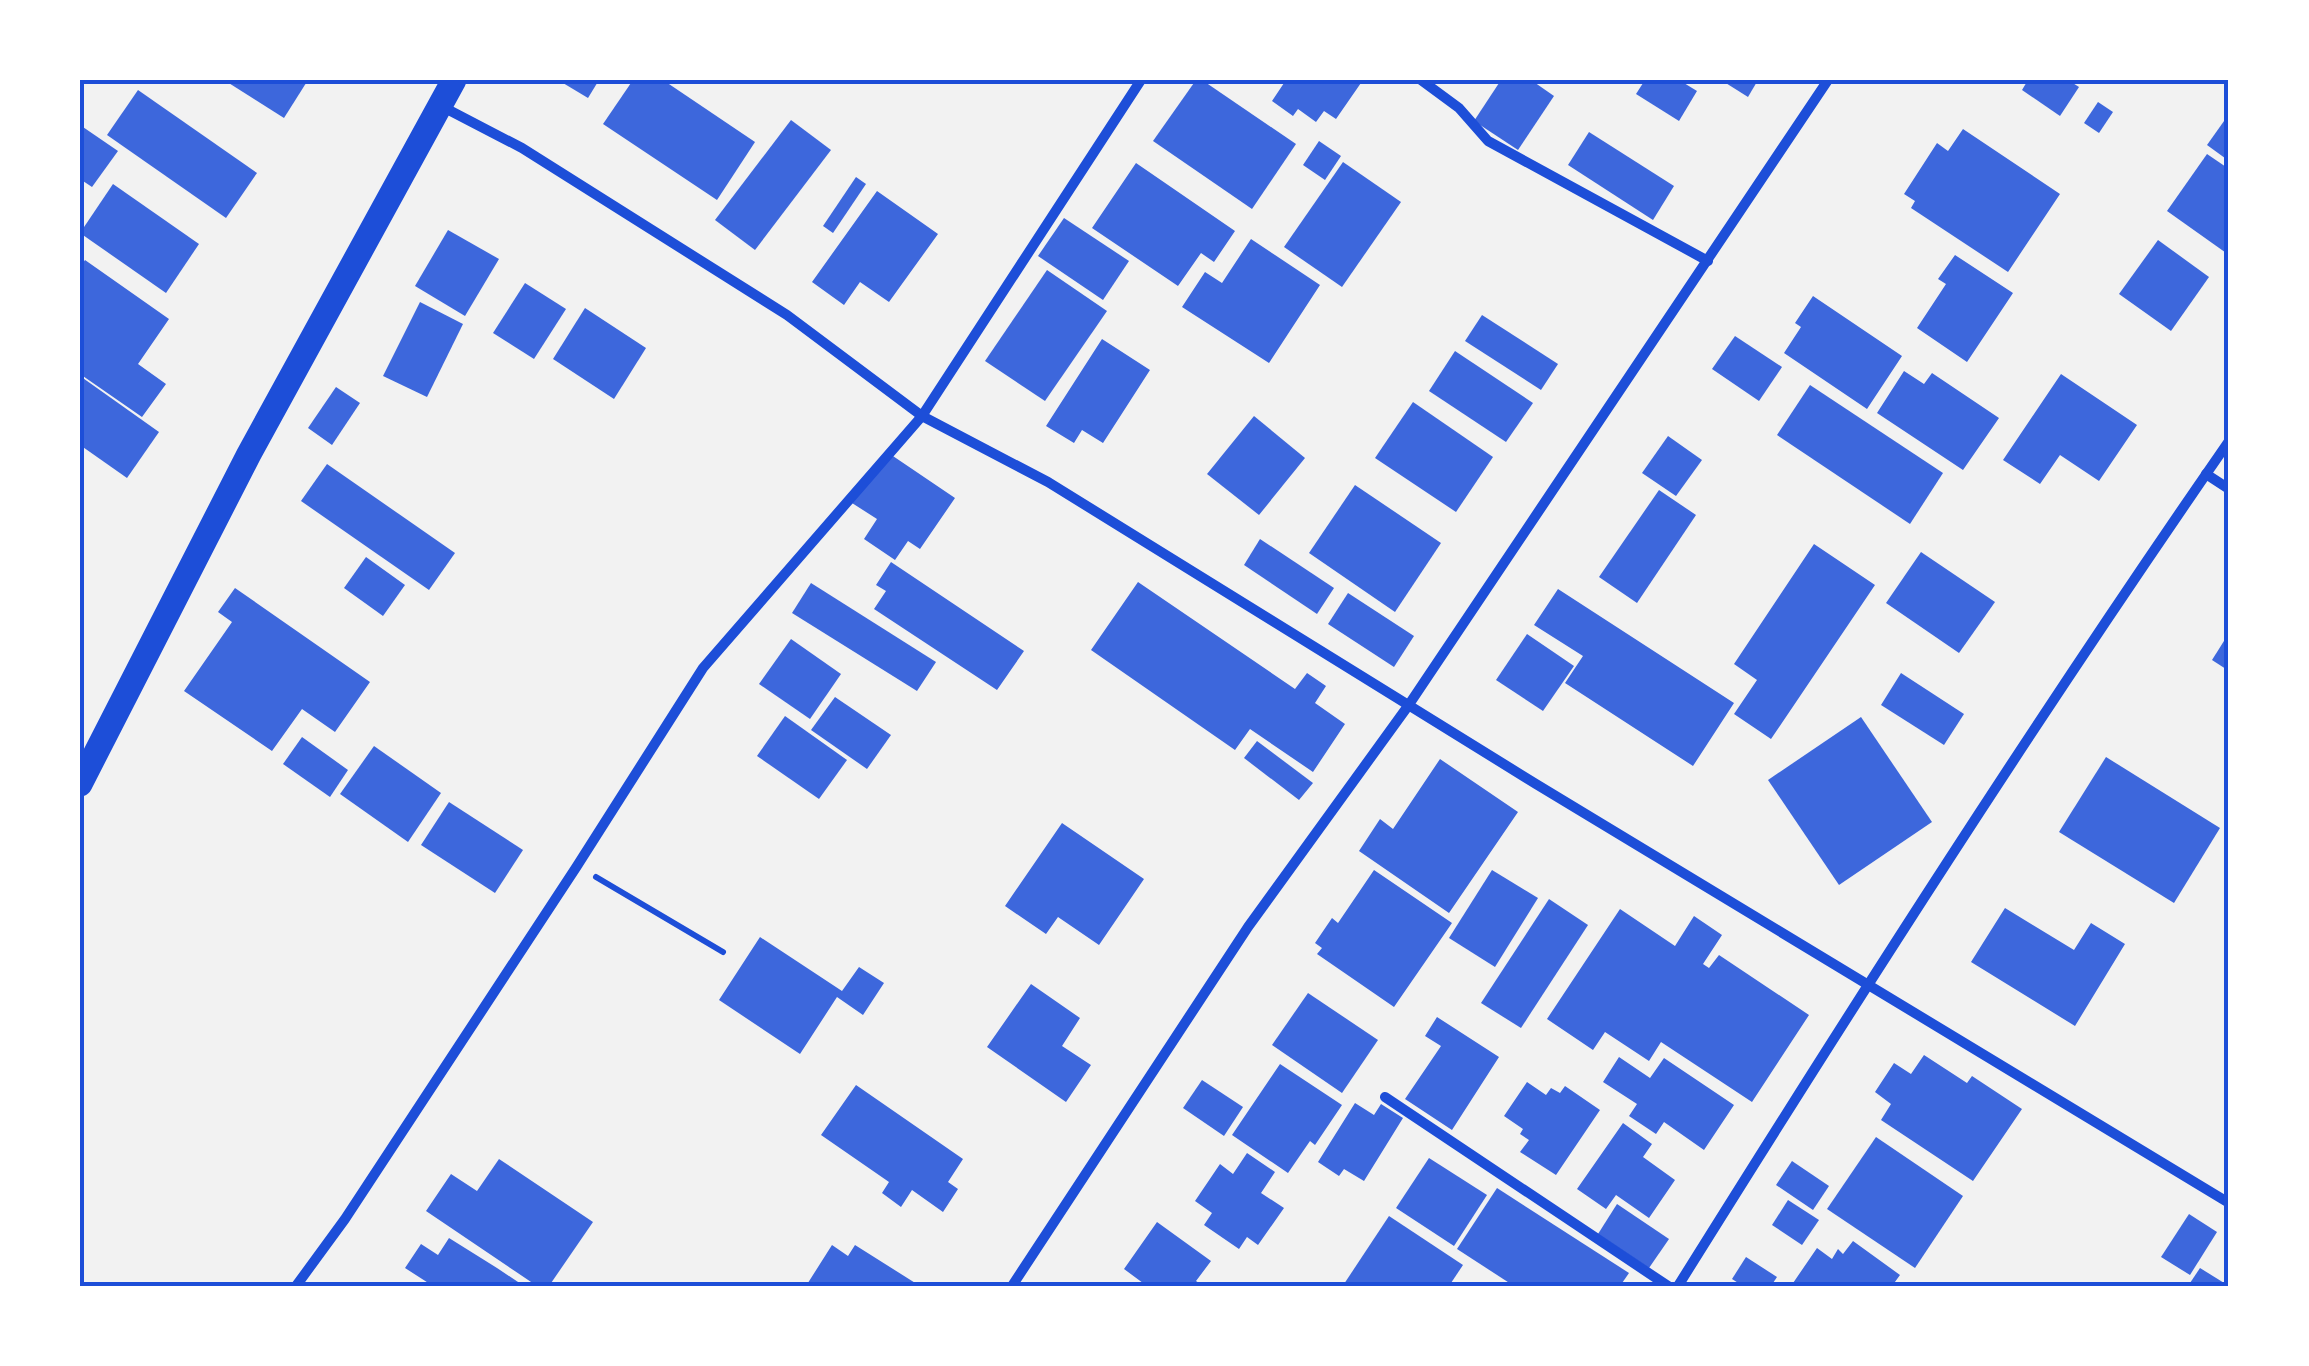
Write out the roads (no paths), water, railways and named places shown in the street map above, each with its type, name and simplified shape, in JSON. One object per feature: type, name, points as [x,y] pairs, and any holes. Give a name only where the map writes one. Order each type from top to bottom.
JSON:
[{"type":"main road","points":[[80,784],[249,454],[453,81]]},
{"type":"street","points":[[296,1286],[345,1219],[578,866],[703,668],[922,416],[1141,80]]},
{"type":"street","points":[[1421,80],[1459,108],[1488,141],[1708,261]]},
{"type":"street","points":[[1012,1286],[1248,927],[1408,706],[1828,80]]},
{"type":"street","points":[[442,106],[522,148],[787,314],[922,416],[1048,482],[1408,706],[2229,1203]]},
{"type":"street","points":[[1678,1286],[1868,982],[2104,622],[2229,441]]},
{"type":"street","points":[[2206,474],[2229,489]]},
{"type":"street","points":[[1385,1097],[1668,1286]]}]
